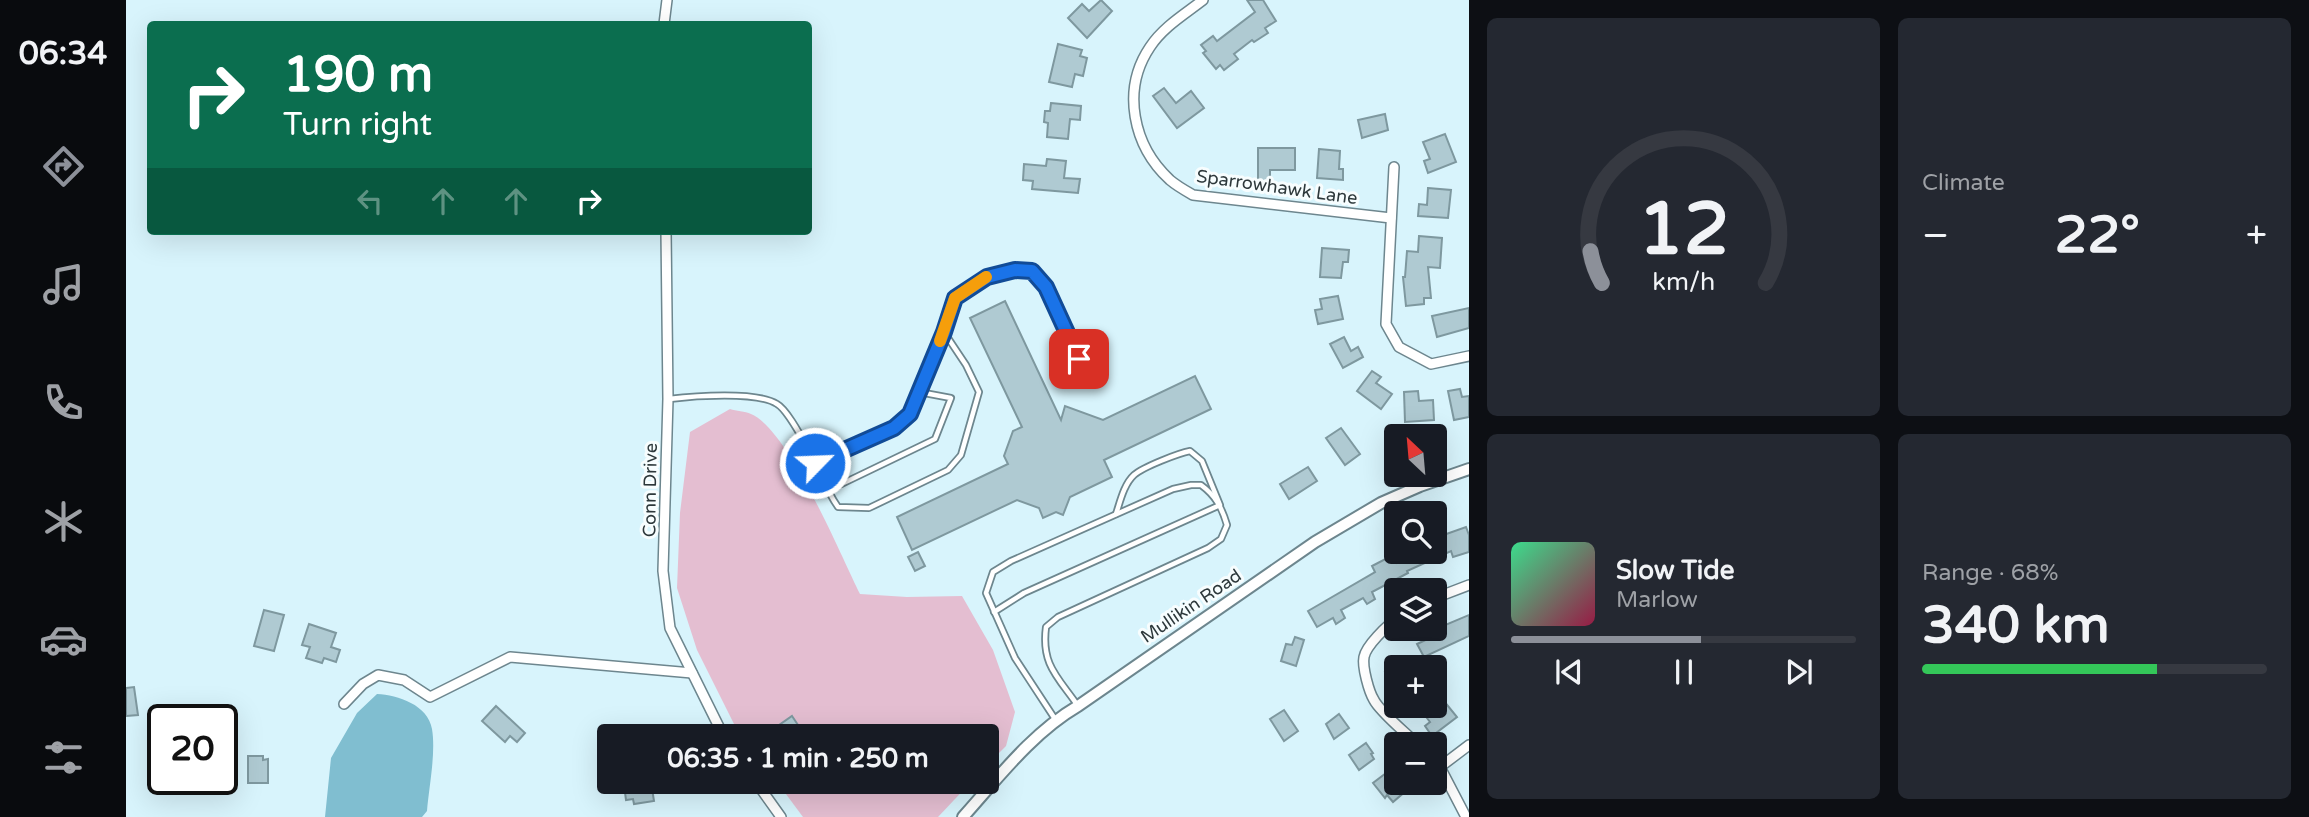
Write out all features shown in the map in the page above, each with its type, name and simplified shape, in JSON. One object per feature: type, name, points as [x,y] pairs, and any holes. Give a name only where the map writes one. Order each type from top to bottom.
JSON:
[{"type":"street","points":[[664,21],[667,0]]},
{"type":"street","name":"Sparrowhawk Lane","points":[[1203,0],[1172,23],[1150,47],[1135,79],[1134,112],[1140,140],[1156,164],[1171,181],[1193,195],[1391,218]]},
{"type":"street","points":[[1394,167],[1386,324],[1399,347],[1431,364],[1469,356]]},
{"type":"street","name":"Conn Drive","points":[[666,235],[668,399],[663,571],[670,628],[718,724]]},
{"type":"street","name":"Mullikin Road","points":[[963,817],[1056,719],[1315,542],[1381,503],[1469,469]]},
{"type":"street","points":[[1447,593],[1469,585]]},
{"type":"street","points":[[1384,629],[1364,657],[1367,680],[1374,702],[1405,732]]},
{"type":"street","points":[[344,704],[363,684],[378,675],[404,680],[430,697],[510,657],[692,673]]},
{"type":"street","points":[[1447,758],[1469,745]]},
{"type":"street","points":[[1447,781],[1466,817]]},
{"type":"street","points":[[765,794],[781,817]]},
{"type":"lane","points":[[815,463],[894,428],[910,414],[955,298],[987,277],[1015,270],[1032,271],[1046,287],[1089,383]]},
{"type":"lane","points":[[668,399],[694,396],[740,397],[760,398],[778,404],[815,463],[827,491],[838,507],[869,508],[948,470],[961,455],[979,392],[967,365],[944,332]]},
{"type":"lane","points":[[827,491],[935,439],[951,398],[919,392]]},
{"type":"lane","points":[[1078,706],[1046,660],[1046,627],[1058,617],[1208,548],[1221,539],[1227,525],[1202,461],[1190,451],[1135,474],[1126,486],[1116,514]]},
{"type":"lane","points":[[1056,719],[1015,658],[994,612],[986,593],[993,572],[1011,561],[1173,489],[1201,485],[1220,505]]},
{"type":"lane","points":[[994,612],[1024,593],[1220,505]]},
{"type":"shaded area","points":[[730,409],[751,414],[766,425],[797,467],[860,594],[962,596],[993,650],[1015,712],[1006,746],[999,753],[999,724],[734,724],[697,650],[677,588],[680,513],[690,432]]},
{"type":"shaded area","points":[[786,794],[960,794],[938,817],[803,817]]},
{"type":"water","points":[[377,694],[411,703],[425,714],[429,721],[433,749],[427,811],[422,817],[325,817],[331,758],[357,713]]},
{"type":"building","points":[[1101,0],[1112,11],[1087,38],[1068,18],[1082,4],[1089,11]]},
{"type":"building","points":[[1247,0],[1263,0],[1276,21],[1265,28],[1268,33],[1254,42],[1252,40],[1234,54],[1238,59],[1224,70],[1220,65],[1216,69],[1203,53],[1206,51],[1201,45],[1213,36],[1217,41],[1255,12]]},
{"type":"building","points":[[1058,44],[1082,50],[1080,56],[1087,58],[1083,76],[1075,74],[1072,87],[1049,82]]},
{"type":"building","points":[[1164,88],[1176,103],[1191,91],[1204,108],[1177,128],[1153,96]]},
{"type":"building","points":[[1051,103],[1081,106],[1080,120],[1070,119],[1068,139],[1047,137],[1045,111],[1050,111]]},
{"type":"building","points":[[1385,114],[1388,130],[1362,138],[1358,120]]},
{"type":"building","points":[[1445,134],[1456,162],[1428,173],[1424,161],[1430,159],[1423,142]]},
{"type":"building","points":[[1258,148],[1295,148],[1295,170],[1270,170],[1270,182],[1258,182]]},
{"type":"building","points":[[1319,149],[1340,151],[1339,169],[1343,169],[1343,180],[1317,178]]},
{"type":"building","points":[[1047,159],[1066,161],[1064,178],[1080,179],[1078,193],[1032,189],[1033,181],[1023,180],[1024,164],[1046,166]]},
{"type":"building","points":[[1428,188],[1451,190],[1448,218],[1418,216],[1419,204],[1427,205]]},
{"type":"building","points":[[1419,236],[1442,238],[1440,268],[1428,267],[1431,298],[1424,298],[1424,304],[1406,306],[1403,277],[1407,251],[1418,252]]},
{"type":"building","points":[[1322,248],[1349,250],[1348,262],[1343,262],[1341,278],[1320,277]]},
{"type":"building","points":[[1338,296],[1343,319],[1318,324],[1315,310],[1322,309],[1320,299]]},
{"type":"building","points":[[1005,301],[1061,420],[1065,406],[1103,420],[1195,376],[1211,409],[1104,460],[1112,477],[1070,497],[1063,515],[1056,512],[1043,518],[1039,508],[1017,500],[912,550],[897,517],[1008,464],[1004,456],[1013,431],[1022,427],[970,318]]},
{"type":"building","points":[[1469,308],[1469,328],[1437,337],[1432,316]]},
{"type":"building","points":[[1344,337],[1351,351],[1358,347],[1363,357],[1343,368],[1330,344]]},
{"type":"building","points":[[1372,371],[1381,377],[1376,383],[1392,394],[1381,409],[1357,391]]},
{"type":"building","points":[[1460,389],[1462,397],[1469,396],[1469,417],[1454,420],[1448,391]]},
{"type":"building","points":[[1418,391],[1419,401],[1433,400],[1434,420],[1405,422],[1404,392]]},
{"type":"building","points":[[1341,428],[1360,454],[1345,465],[1326,438]]},
{"type":"building","points":[[1308,467],[1317,481],[1289,499],[1280,484]]},
{"type":"building","points":[[1466,527],[1469,552],[1453,557],[1451,551],[1447,553],[1447,534]]},
{"type":"building","points":[[918,552],[925,566],[915,571],[908,557]]},
{"type":"building","points":[[1384,560],[1384,564],[1422,564],[1399,578],[1384,578],[1384,586],[1372,592],[1375,599],[1367,604],[1363,598],[1341,610],[1345,618],[1336,624],[1333,618],[1317,627],[1308,611],[1375,572],[1372,566]]},
{"type":"building","points":[[264,610],[284,615],[274,651],[254,646]]},
{"type":"building","points":[[1469,615],[1469,636],[1423,655],[1417,644],[1423,641],[1447,641],[1447,624]]},
{"type":"building","points":[[309,624],[336,633],[331,647],[340,650],[336,662],[324,658],[322,663],[306,658],[310,647],[302,645]]},
{"type":"building","points":[[1295,637],[1304,640],[1296,666],[1281,661],[1286,644],[1292,645]]},
{"type":"building","points":[[134,687],[138,715],[126,716],[126,688]]},
{"type":"building","points":[[1447,705],[1457,717],[1437,732],[1429,732],[1425,726],[1430,722],[1427,718],[1447,718]]},
{"type":"building","points":[[496,706],[525,733],[517,742],[510,736],[505,742],[482,721]]},
{"type":"building","points":[[1284,710],[1298,731],[1284,741],[1270,719]]},
{"type":"building","points":[[1339,714],[1349,728],[1334,739],[1326,724]]},
{"type":"building","points":[[792,716],[797,724],[781,724]]},
{"type":"building","points":[[1366,743],[1374,759],[1359,770],[1349,755]]},
{"type":"building","points":[[248,756],[263,756],[263,760],[268,759],[268,783],[248,783]]},
{"type":"building","points":[[1384,775],[1384,795],[1387,795],[1385,798],[1373,783]]},
{"type":"building","points":[[625,794],[653,794],[654,801],[634,804],[633,799],[626,800]]},
{"type":"building","points":[[1387,795],[1401,795],[1393,802]]},
{"type":"slow traffic","points":[[940,341],[955,298],[986,277]]},
{"type":"route","points":[[815,463],[894,428],[910,414],[955,298],[987,277],[1015,270],[1032,271],[1046,287],[1079,359]]}]
